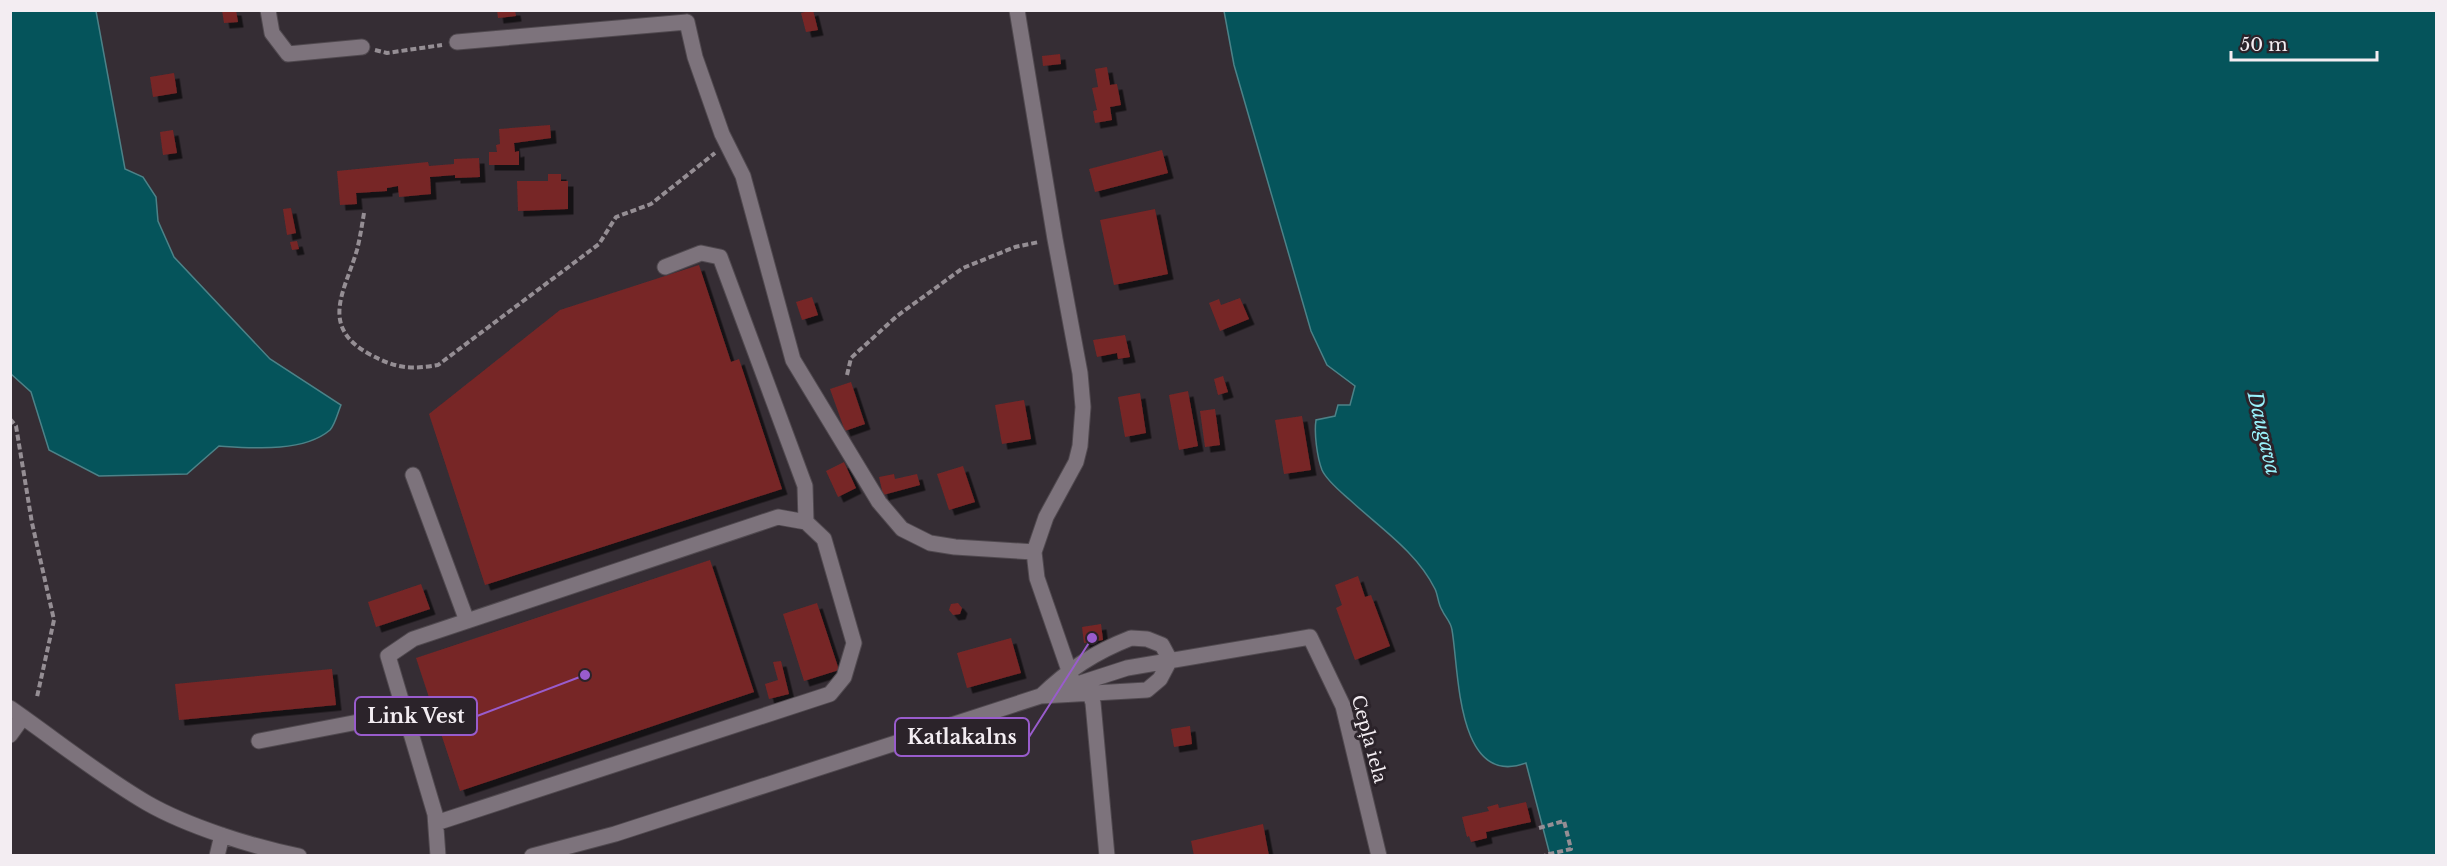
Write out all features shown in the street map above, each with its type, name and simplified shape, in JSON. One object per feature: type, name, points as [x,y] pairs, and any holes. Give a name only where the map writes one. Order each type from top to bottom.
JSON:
[{"type":"street","points":[[268,10],[272,33],[288,54],[362,47]]},
{"type":"street","points":[[1017,10],[1080,373],[1083,407],[1080,446],[1076,462],[1046,517],[1034,552],[1037,578],[1068,670],[1093,703],[1107,855]]},
{"type":"street","points":[[458,42],[690,16],[695,57],[726,144],[743,176],[793,360],[879,502],[903,529],[930,543],[955,547],[1034,552]]},
{"type":"street","points":[[665,267],[701,253],[720,257],[805,486],[806,522]]},
{"type":"street","points":[[413,475],[466,621]]},
{"type":"street","points":[[436,823],[830,694],[844,677],[854,643],[824,539],[806,522],[778,517],[413,639],[388,656],[436,823],[438,855]]},
{"type":"street","name":"Cepļa iela","points":[[1170,660],[1310,637],[1343,705],[1379,855]]},
{"type":"street","points":[[1041,696],[1068,670],[1131,638],[1147,639],[1162,645],[1170,660]]},
{"type":"street","points":[[532,855],[615,834],[1041,696],[1083,687],[1127,668],[1170,660]]},
{"type":"street","points":[[1083,687],[1147,690],[1160,679],[1170,660]]},
{"type":"street","points":[[10,735],[17,712],[107,778],[149,804],[222,835],[298,855]]},
{"type":"street","points":[[259,741],[405,713]]},
{"type":"street","points":[[217,855],[222,835]]},
{"type":"path","points":[[362,47],[387,53],[458,42]]},
{"type":"path","points":[[364,213],[357,251],[342,287],[338,306],[343,330],[356,348],[387,363],[414,369],[438,365],[599,244],[616,218],[651,204],[726,144]]},
{"type":"path","points":[[847,375],[851,358],[897,316],[963,268],[1015,247],[1055,239]]},
{"type":"path","points":[[10,419],[16,426],[32,523],[54,620],[37,697]]},
{"type":"path","points":[[1539,828],[1564,822],[1571,849],[1545,855]]},
{"type":"water","points":[[10,11],[96,11],[125,169],[143,177],[156,197],[158,221],[174,257],[270,359],[341,405],[330,430],[319,437],[291,446],[261,448],[219,446],[187,474],[99,476],[49,450],[31,392],[11,374]]},
{"type":"water","name":"Daugava","points":[[1224,11],[2436,11],[2436,855],[1550,855],[1526,763],[1503,766],[1486,759],[1474,743],[1465,721],[1460,696],[1451,627],[1441,608],[1436,591],[1408,552],[1334,486],[1322,470],[1316,445],[1316,420],[1335,416],[1338,405],[1350,405],[1355,386],[1327,365],[1311,331],[1234,65]]},
{"type":"building","points":[[222,10],[236,10],[238,22],[224,23]]},
{"type":"building","points":[[497,10],[515,10],[516,16],[498,18]]},
{"type":"building","points":[[813,10],[818,30],[806,32],[801,13]]},
{"type":"building","points":[[1060,54],[1061,64],[1043,66],[1042,56]]},
{"type":"building","points":[[1107,67],[1110,85],[1117,84],[1121,105],[1110,107],[1112,120],[1095,123],[1093,111],[1097,110],[1092,88],[1098,87],[1095,69]]},
{"type":"building","points":[[174,73],[177,93],[153,97],[150,77]]},
{"type":"building","points":[[550,125],[551,138],[514,143],[515,152],[519,151],[519,165],[489,165],[489,152],[497,152],[496,145],[500,144],[499,129]]},
{"type":"building","points":[[173,130],[177,153],[163,155],[160,132]]},
{"type":"building","points":[[1162,150],[1168,173],[1095,192],[1089,169]]},
{"type":"building","points":[[479,158],[480,177],[455,178],[455,175],[430,177],[431,194],[399,197],[398,186],[387,188],[387,191],[356,193],[357,204],[340,205],[337,171],[428,162],[429,166],[454,164],[454,159]]},
{"type":"building","points":[[548,174],[561,174],[561,181],[568,181],[568,209],[518,211],[517,181],[548,181]]},
{"type":"building","points":[[291,208],[296,233],[287,235],[283,209]]},
{"type":"building","points":[[1155,209],[1168,274],[1114,285],[1100,220]]},
{"type":"building","points":[[297,241],[299,249],[292,250],[290,242]]},
{"type":"building","points":[[699,265],[731,362],[739,359],[782,489],[485,585],[429,414],[560,310]]},
{"type":"building","points":[[812,297],[818,315],[802,320],[796,302]]},
{"type":"building","points":[[1240,298],[1249,319],[1220,331],[1209,303],[1219,299],[1221,305]]},
{"type":"building","points":[[1125,335],[1130,357],[1118,359],[1117,353],[1097,357],[1093,340]]},
{"type":"building","points":[[1223,376],[1228,392],[1218,395],[1214,379]]},
{"type":"building","points":[[851,382],[865,424],[845,431],[830,389]]},
{"type":"building","points":[[1188,391],[1198,446],[1179,450],[1169,395]]},
{"type":"building","points":[[1140,393],[1146,433],[1125,437],[1118,397]]},
{"type":"building","points":[[1024,400],[1031,439],[1002,444],[995,405]]},
{"type":"building","points":[[1215,409],[1220,445],[1205,447],[1200,411]]},
{"type":"building","points":[[1302,416],[1311,470],[1284,474],[1275,420]]},
{"type":"building","points":[[844,462],[856,488],[838,497],[826,471]]},
{"type":"building","points":[[963,466],[975,502],[949,510],[937,474]]},
{"type":"building","points":[[894,474],[895,479],[917,474],[920,485],[883,495],[879,477]]},
{"type":"building","points":[[710,560],[754,692],[460,791],[416,658]]},
{"type":"building","points":[[1358,576],[1365,597],[1371,595],[1390,646],[1355,660],[1336,608],[1342,605],[1335,585]]},
{"type":"building","points":[[421,584],[430,609],[376,627],[368,602]]},
{"type":"building","points":[[817,603],[839,670],[804,681],[783,614]]},
{"type":"building","points":[[958,603],[962,608],[960,614],[953,615],[949,610],[951,604]]},
{"type":"building","points":[[1101,624],[1103,640],[1084,643],[1082,627]]},
{"type":"building","points":[[1011,638],[1021,673],[967,688],[957,653]]},
{"type":"building","points":[[781,661],[789,694],[769,699],[765,684],[778,680],[773,662]]},
{"type":"building","points":[[332,669],[336,705],[179,720],[175,684]]},
{"type":"building","points":[[1190,726],[1192,744],[1174,747],[1171,729]]},
{"type":"building","points":[[1526,802],[1531,822],[1486,832],[1487,838],[1471,842],[1469,836],[1467,837],[1462,817],[1489,811],[1487,807],[1498,804],[1499,808]]},
{"type":"building","points":[[1263,824],[1269,856],[1194,856],[1191,841]]},
{"type":"place","name":"Katlakalns","points":[[1092,638]]},
{"type":"place","name":"Link Vest","points":[[585,675]]}]
